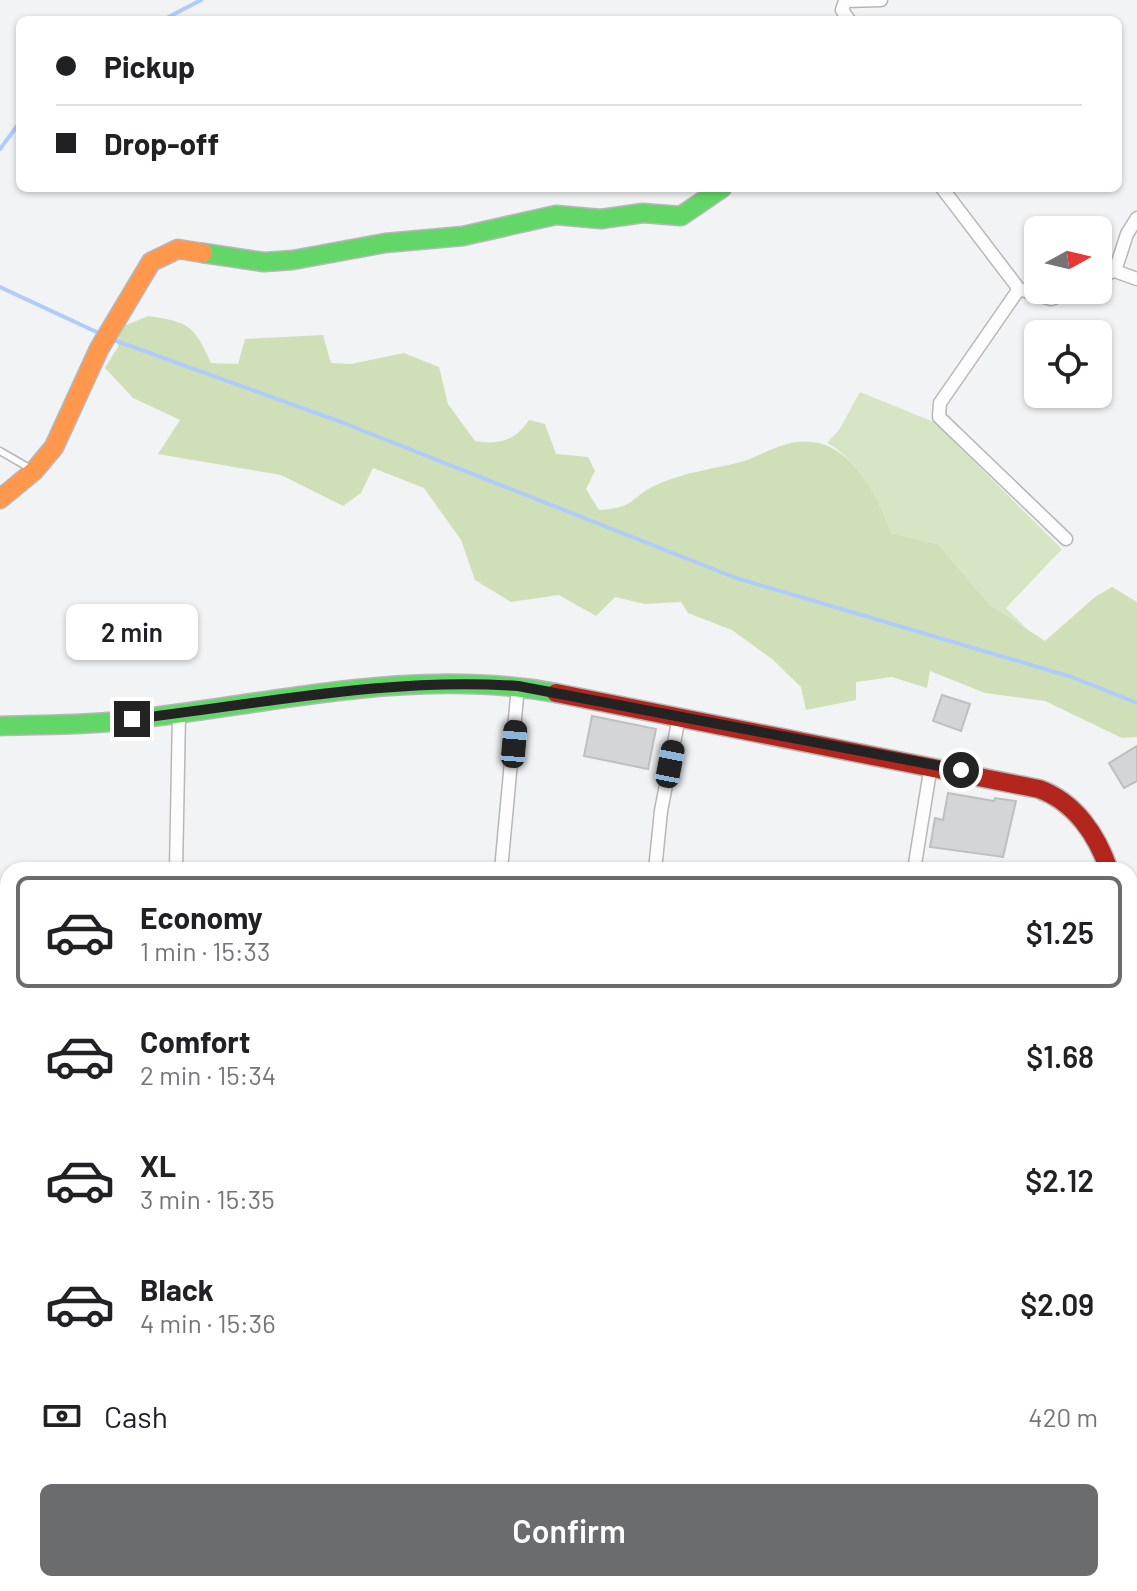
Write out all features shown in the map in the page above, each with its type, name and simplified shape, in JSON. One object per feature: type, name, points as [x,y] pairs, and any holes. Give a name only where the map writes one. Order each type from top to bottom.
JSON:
[{"type":"street","points":[[846,16],[842,10],[845,1],[879,0]]},
{"type":"street","points":[[0,499],[34,471],[54,447],[99,349],[151,262],[163,254],[193,249],[264,262],[280,261],[385,243],[463,236],[556,215],[601,219],[643,213],[681,216],[716,192]]},
{"type":"street","points":[[945,192],[1019,289],[1024,291]]},
{"type":"street","points":[[1115,271],[1127,234],[1137,218]]},
{"type":"street","points":[[1112,272],[1137,279]]},
{"type":"street","points":[[1019,289],[940,403],[939,417],[1066,539]]},
{"type":"street","points":[[0,726],[108,722],[410,684],[518,686],[931,765],[1049,792],[1082,819],[1106,862]]},
{"type":"street","points":[[502,862],[518,686]]},
{"type":"street","points":[[176,862],[179,714]]},
{"type":"street","points":[[656,862],[661,811],[679,717]]},
{"type":"street","points":[[915,862],[931,765]]},
{"type":"lane","points":[[0,451],[34,471]]},
{"type":"green space","points":[[148,316],[181,323],[188,328],[200,340],[211,363],[238,364],[245,339],[323,335],[331,363],[351,364],[404,353],[439,367],[448,404],[475,441],[506,440],[518,433],[529,420],[545,424],[556,454],[588,457],[595,471],[586,489],[599,510],[627,504],[668,480],[741,462],[787,444],[807,442],[825,445],[840,453],[866,481],[891,533],[938,544],[990,605],[1045,641],[1095,597],[1112,587],[1137,602],[1137,737],[1122,738],[1045,701],[985,693],[930,671],[927,688],[892,677],[856,682],[856,700],[806,710],[801,687],[772,659],[732,630],[688,613],[681,602],[645,604],[615,597],[596,616],[559,595],[511,602],[475,580],[461,540],[424,488],[373,468],[361,493],[343,506],[281,475],[158,454],[180,420],[133,398],[105,368],[118,347],[119,328]]},
{"type":"green space","points":[[860,392],[934,422],[1062,549],[1006,608],[1028,630],[990,605],[938,544],[891,533],[874,495],[858,470],[827,443],[839,430]]},
{"type":"building","points":[[942,695],[970,704],[961,731],[933,721]]},
{"type":"building","points":[[592,716],[656,729],[648,769],[584,756]]},
{"type":"building","points":[[1137,746],[1137,781],[1124,788],[1109,763]]},
{"type":"building","points":[[948,793],[994,801],[995,798],[1016,801],[1003,857],[930,847],[935,818],[943,820]]},
{"type":"waterway","points":[[171,16],[201,0]]},
{"type":"waterway","points":[[0,149],[16,127]]},
{"type":"waterway","points":[[0,287],[103,335]]},
{"type":"waterway","points":[[111,339],[341,422],[736,578],[1072,677],[1137,703]]},
{"type":"traffic: fast","points":[[203,253],[264,262],[293,260],[385,243],[463,236],[556,215],[601,219],[643,213],[681,216],[716,192]]},
{"type":"traffic: fast","points":[[0,726],[109,722],[388,686],[500,686],[556,693]]},
{"type":"traffic: slow","points":[[0,499],[34,471],[54,447],[99,349],[151,262],[178,249],[203,253]]},
{"type":"traffic: jam","points":[[556,693],[1039,789],[1074,811],[1091,832],[1106,862]]},
{"type":"route","points":[[132,719],[385,686],[436,682],[518,686],[961,770]]}]
